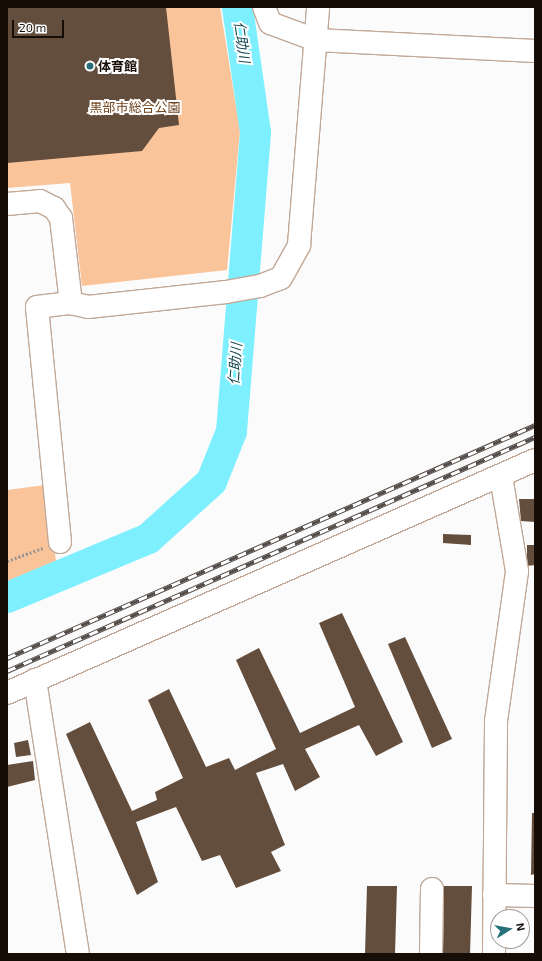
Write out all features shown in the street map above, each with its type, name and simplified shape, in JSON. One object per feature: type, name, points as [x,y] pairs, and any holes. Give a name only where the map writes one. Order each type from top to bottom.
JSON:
[{"type":"street","points":[[264,7],[270,23],[316,40],[535,51]]},
{"type":"street","points":[[60,542],[38,308],[71,302],[88,307],[226,292],[260,286],[281,278],[299,245],[318,7]]},
{"type":"street","points":[[7,204],[40,201],[54,208],[61,218],[71,302]]},
{"type":"street","points":[[7,693],[535,460]]},
{"type":"street","points":[[494,954],[496,721],[526,571],[501,476]]},
{"type":"street","points":[[34,680],[78,954]]},
{"type":"street","points":[[431,954],[432,888]]},
{"type":"street","points":[[494,895],[535,896]]},
{"type":"path","points":[[7,561],[60,542]]},
{"type":"green space","name":"黒部市総合公園","points":[[7,7],[220,7],[240,131],[227,270],[82,286],[70,183],[7,188]]},
{"type":"green space","points":[[45,485],[56,561],[7,582],[7,490]]},
{"type":"building","name":"体育館","points":[[7,7],[166,7],[179,125],[159,128],[142,151],[7,163]]},
{"type":"building","points":[[519,499],[535,499],[535,522],[521,521]]},
{"type":"building","points":[[443,534],[471,535],[471,545],[443,543]]},
{"type":"building","points":[[527,545],[535,545],[535,565],[527,566]]},
{"type":"building","points":[[342,613],[403,742],[376,756],[359,725],[305,749],[320,777],[295,791],[283,764],[256,773],[285,845],[271,852],[281,871],[236,888],[220,855],[202,861],[176,807],[136,822],[158,882],[137,895],[66,734],[90,722],[132,811],[157,800],[155,792],[183,778],[148,700],[169,689],[206,767],[229,758],[235,770],[276,749],[236,660],[259,648],[300,733],[355,707],[319,623]]},
{"type":"building","points":[[405,637],[452,739],[432,748],[388,644]]},
{"type":"building","points":[[28,740],[31,755],[16,757],[14,743]]},
{"type":"building","points":[[33,761],[35,780],[7,787],[7,765]]},
{"type":"building","points":[[532,813],[535,813],[535,874],[531,875]]},
{"type":"building","points":[[367,886],[397,886],[395,954],[365,954]]},
{"type":"building","points":[[442,886],[472,886],[470,954],[440,954]]},
{"type":"waterway","name":"仁助川","points":[[7,597],[148,538],[211,481],[231,431],[255,132],[237,7]]},
{"type":"railway","points":[[7,658],[535,425]]},
{"type":"railway","points":[[7,671],[535,437]]},
{"type":"place","name":"体育館","points":[[90,66]]}]
